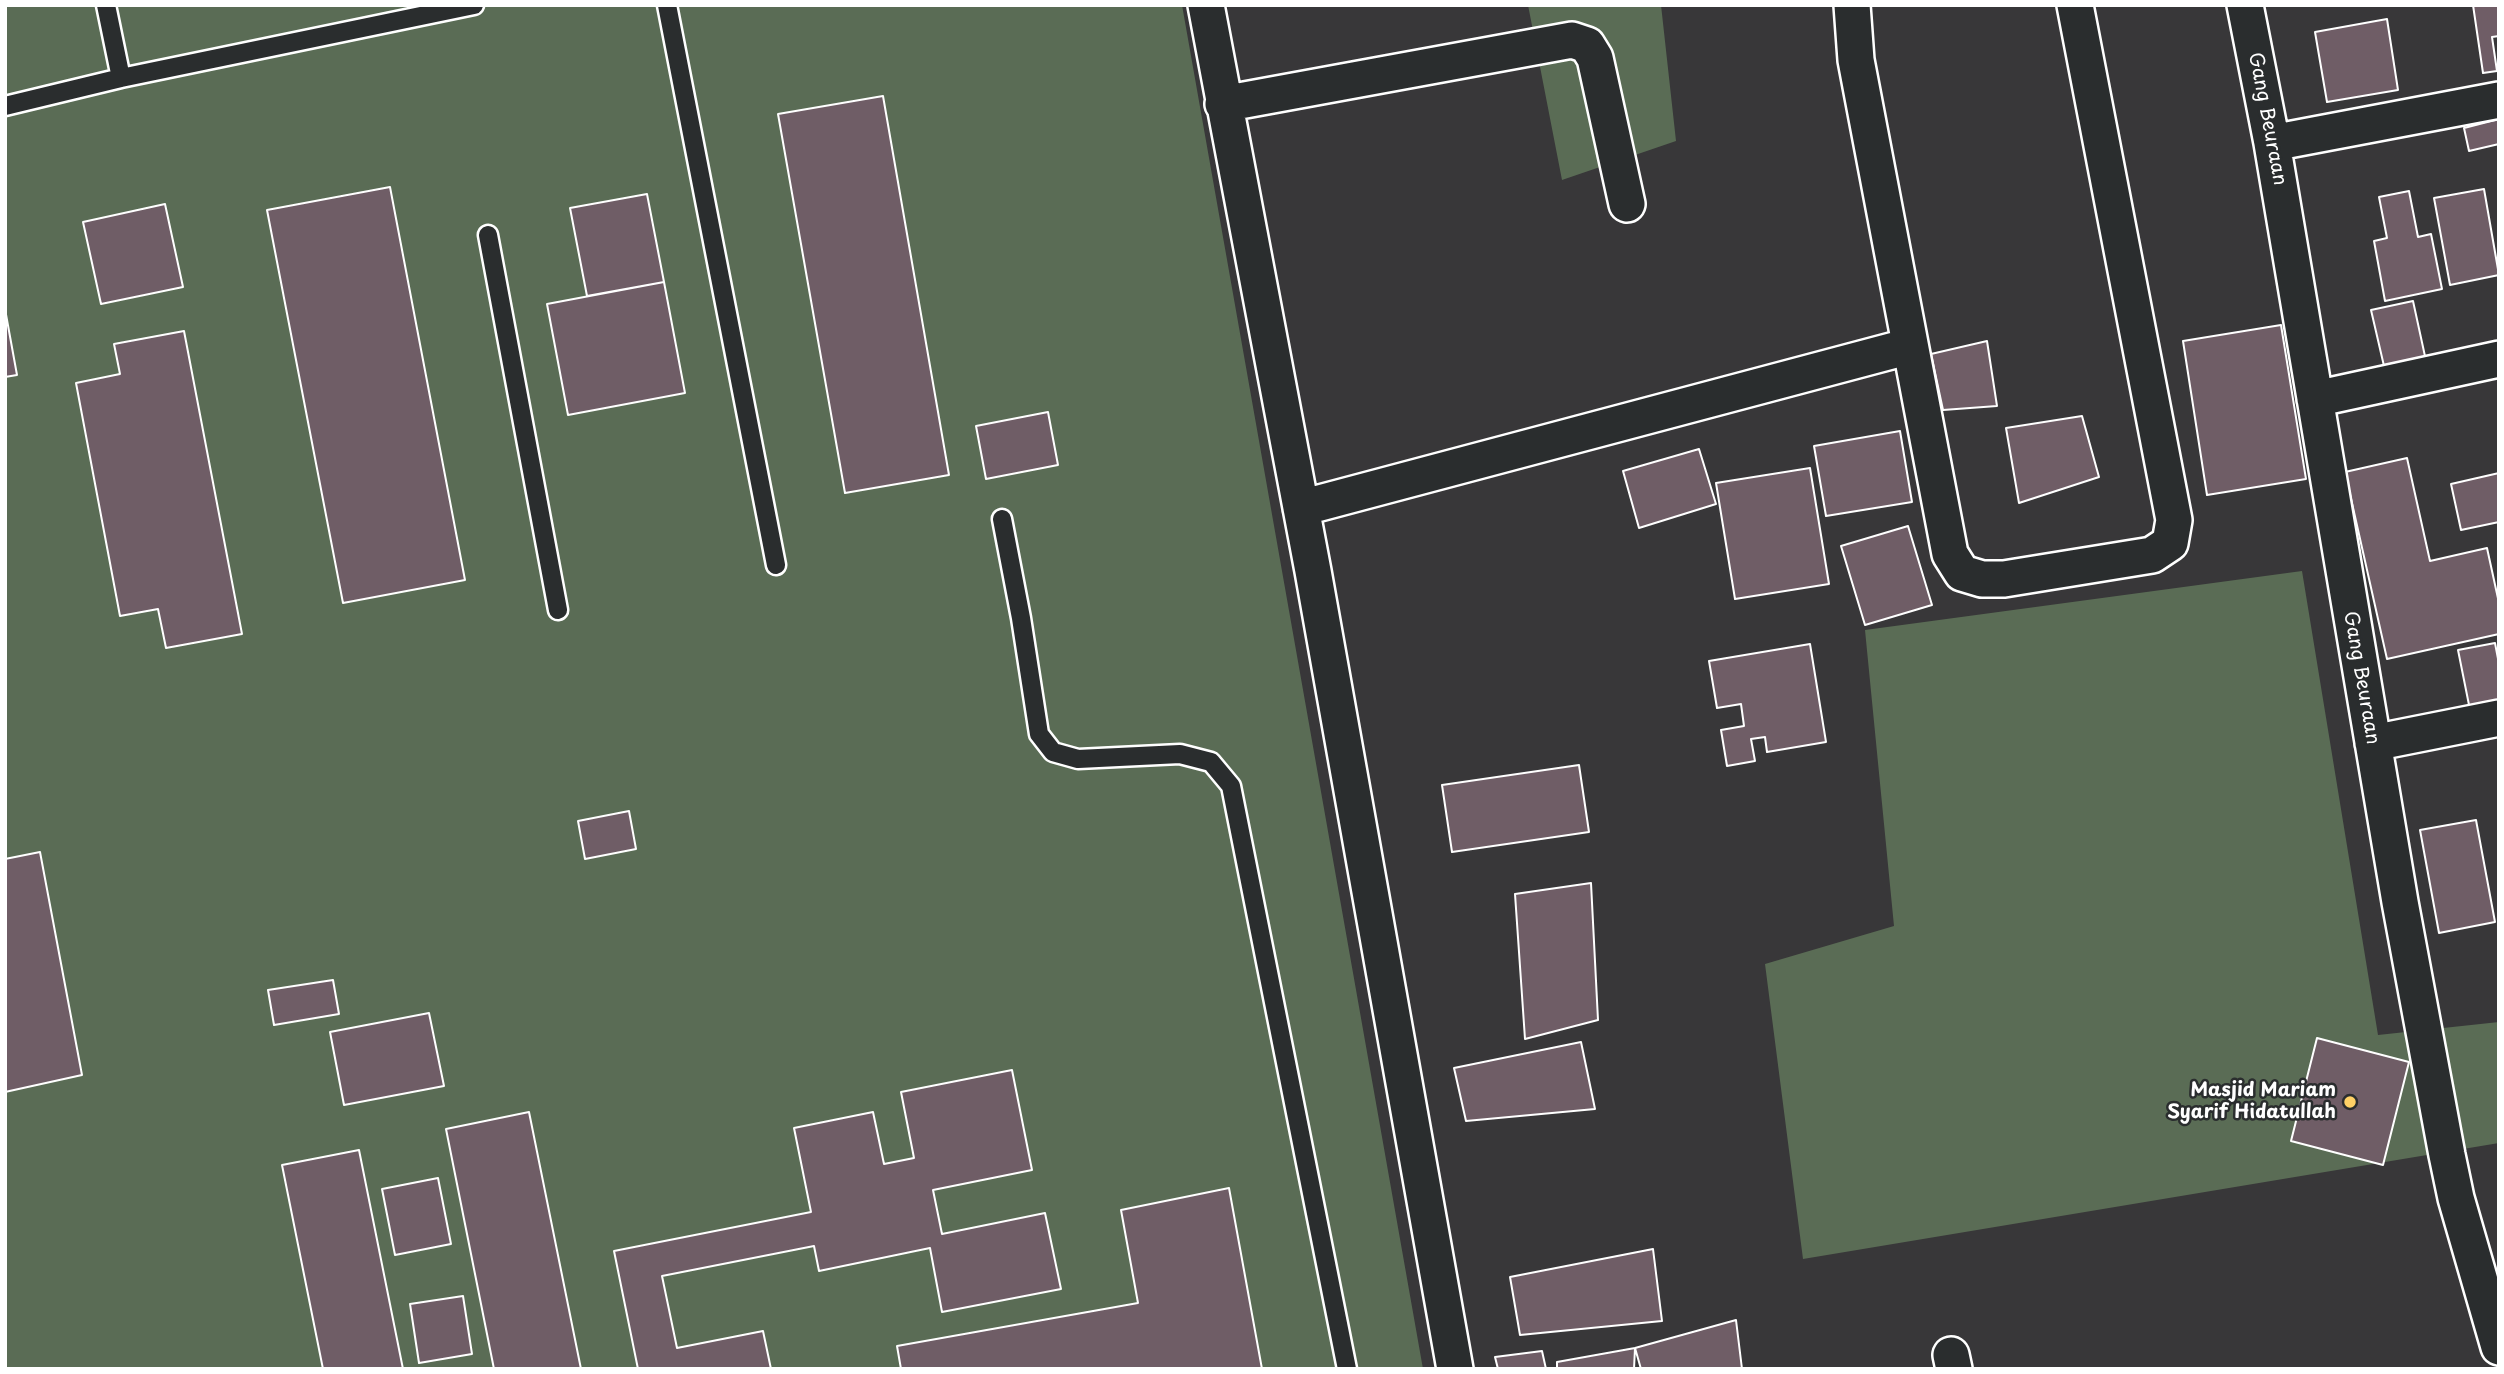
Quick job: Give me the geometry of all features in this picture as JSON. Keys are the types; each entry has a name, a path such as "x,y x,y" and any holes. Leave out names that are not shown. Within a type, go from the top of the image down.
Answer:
{"street":[{"path":"1206,5 1301,508 1455,1369"},
{"path":"1852,5 1856,60 1950,554 1962,573 1982,579 2004,579 2152,555 2170,544 2174,520 2075,5"},
{"name":"Gang Beuraan","path":"2245,5 2272,144 2372,744 2446,1155 2499,1347"},
{"path":"1223,104 1572,40 1587,45 1595,58 1627,204"},
{"path":"2272,144 2499,100"},
{"path":"1301,508 1910,346"},
{"path":"2315,399 2499,359"},
{"path":"2372,744 2499,718"}],"lane":[{"path":"106,5 121,78"},
{"path":"5,106 121,78 474,5"},
{"path":"667,5 776,565"},
{"path":"488,235 558,610"},
{"path":"1002,519 1039,734 1053,752 1078,759 1180,754 1211,762 1231,786 1346,1369"}],"green space":[{"path":"5,5 1182,5 1423,1369 5,1369"},
{"path":"1528,5 1661,5 1676,141 1562,180"},
{"path":"2302,571 2378,1035 2499,1022 2499,1143 1803,1259 1765,964 1894,926 1865,630"}],"building":[{"path":"2473,5 2499,5 2499,36 2492,37 2497,71 2483,73"},
{"path":"2387,19 2398,90 2327,102 2315,32"},
{"path":"883,96 949,475 845,493 778,114"},
{"path":"2499,119 2499,144 2469,151 2464,128"},
{"path":"390,187 465,580 343,603 267,210"},
{"path":"2484,189 2499,275 2450,285 2434,198"},
{"path":"2409,191 2418,237 2431,234 2442,289 2385,301 2374,241 2387,238 2379,197"},
{"path":"647,194 664,282 587,296 570,208"},
{"path":"165,204 183,287 101,304 83,222"},
{"path":"664,282 685,393 568,415 547,304"},
{"path":"2413,301 2428,370 2387,379 2371,310"},
{"path":"5,309 17,375 5,377"},
{"path":"2281,325 2306,479 2207,495 2183,341"},
{"path":"184,331 242,634 166,648 158,609 120,616 76,383 120,374 114,344"},
{"path":"1987,341 1997,406 1943,410 1931,354"},
{"path":"1048,412 1058,465 986,479 976,426"},
{"path":"2082,416 2099,477 2019,503 2006,428"},
{"path":"1900,431 1912,502 1826,516 1814,446"},
{"path":"1699,449 1716,504 1639,528 1623,471"},
{"path":"2407,458 2430,561 2487,548 2499,603 2499,634 2387,659 2345,472"},
{"path":"1810,468 1829,584 1735,599 1716,483"},
{"path":"2499,473 2499,522 2461,530 2451,484"},
{"path":"1908,526 1932,605 1865,625 1841,546"},
{"path":"2495,643 2499,664 2499,715 2472,720 2458,650"},
{"path":"1810,644 1826,742 1767,752 1765,737 1751,739 1755,761 1727,766 1721,730 1744,726 1741,704 1717,708 1709,661"},
{"path":"1579,765 1589,832 1452,852 1442,785"},
{"path":"629,811 636,849 585,859 578,821"},
{"path":"2476,820 2495,922 2439,933 2420,830"},
{"path":"40,852 82,1075 5,1092 5,859"},
{"path":"1591,883 1598,1020 1525,1039 1515,894"},
{"path":"333,980 339,1014 274,1025 268,990"},
{"path":"429,1013 444,1086 344,1105 330,1032"},
{"name":"Masjid Mariam Syarif Hidatullah","path":"2317,1038 2409,1062 2383,1165 2291,1141"},
{"path":"1581,1042 1595,1109 1466,1121 1454,1068"},
{"path":"1012,1070 1032,1170 933,1190 942,1234 1045,1213 1061,1289 942,1312 930,1248 819,1271 814,1246 662,1276 677,1348 763,1331 771,1369 638,1369 614,1251 811,1212 794,1128 873,1112 884,1164 914,1158 901,1092"},
{"path":"529,1112 581,1369 494,1369 446,1129"},
{"path":"359,1150 403,1369 323,1369 282,1165"},
{"path":"438,1178 451,1244 395,1255 382,1189"},
{"path":"1229,1188 1262,1369 901,1369 897,1346 1138,1303 1121,1210"},
{"path":"1653,1249 1662,1321 1520,1335 1510,1277"},
{"path":"463,1296 472,1354 419,1363 410,1304"},
{"path":"1736,1320 1742,1369 1641,1369 1635,1348"},
{"path":"1635,1348 1634,1369 1557,1369 1557,1362"},
{"path":"1542,1351 1546,1369 1498,1369 1495,1357"}],"place":[{"name":"Masjid Mariam Syarif Hidatullah","path":"2350,1102"}]}
